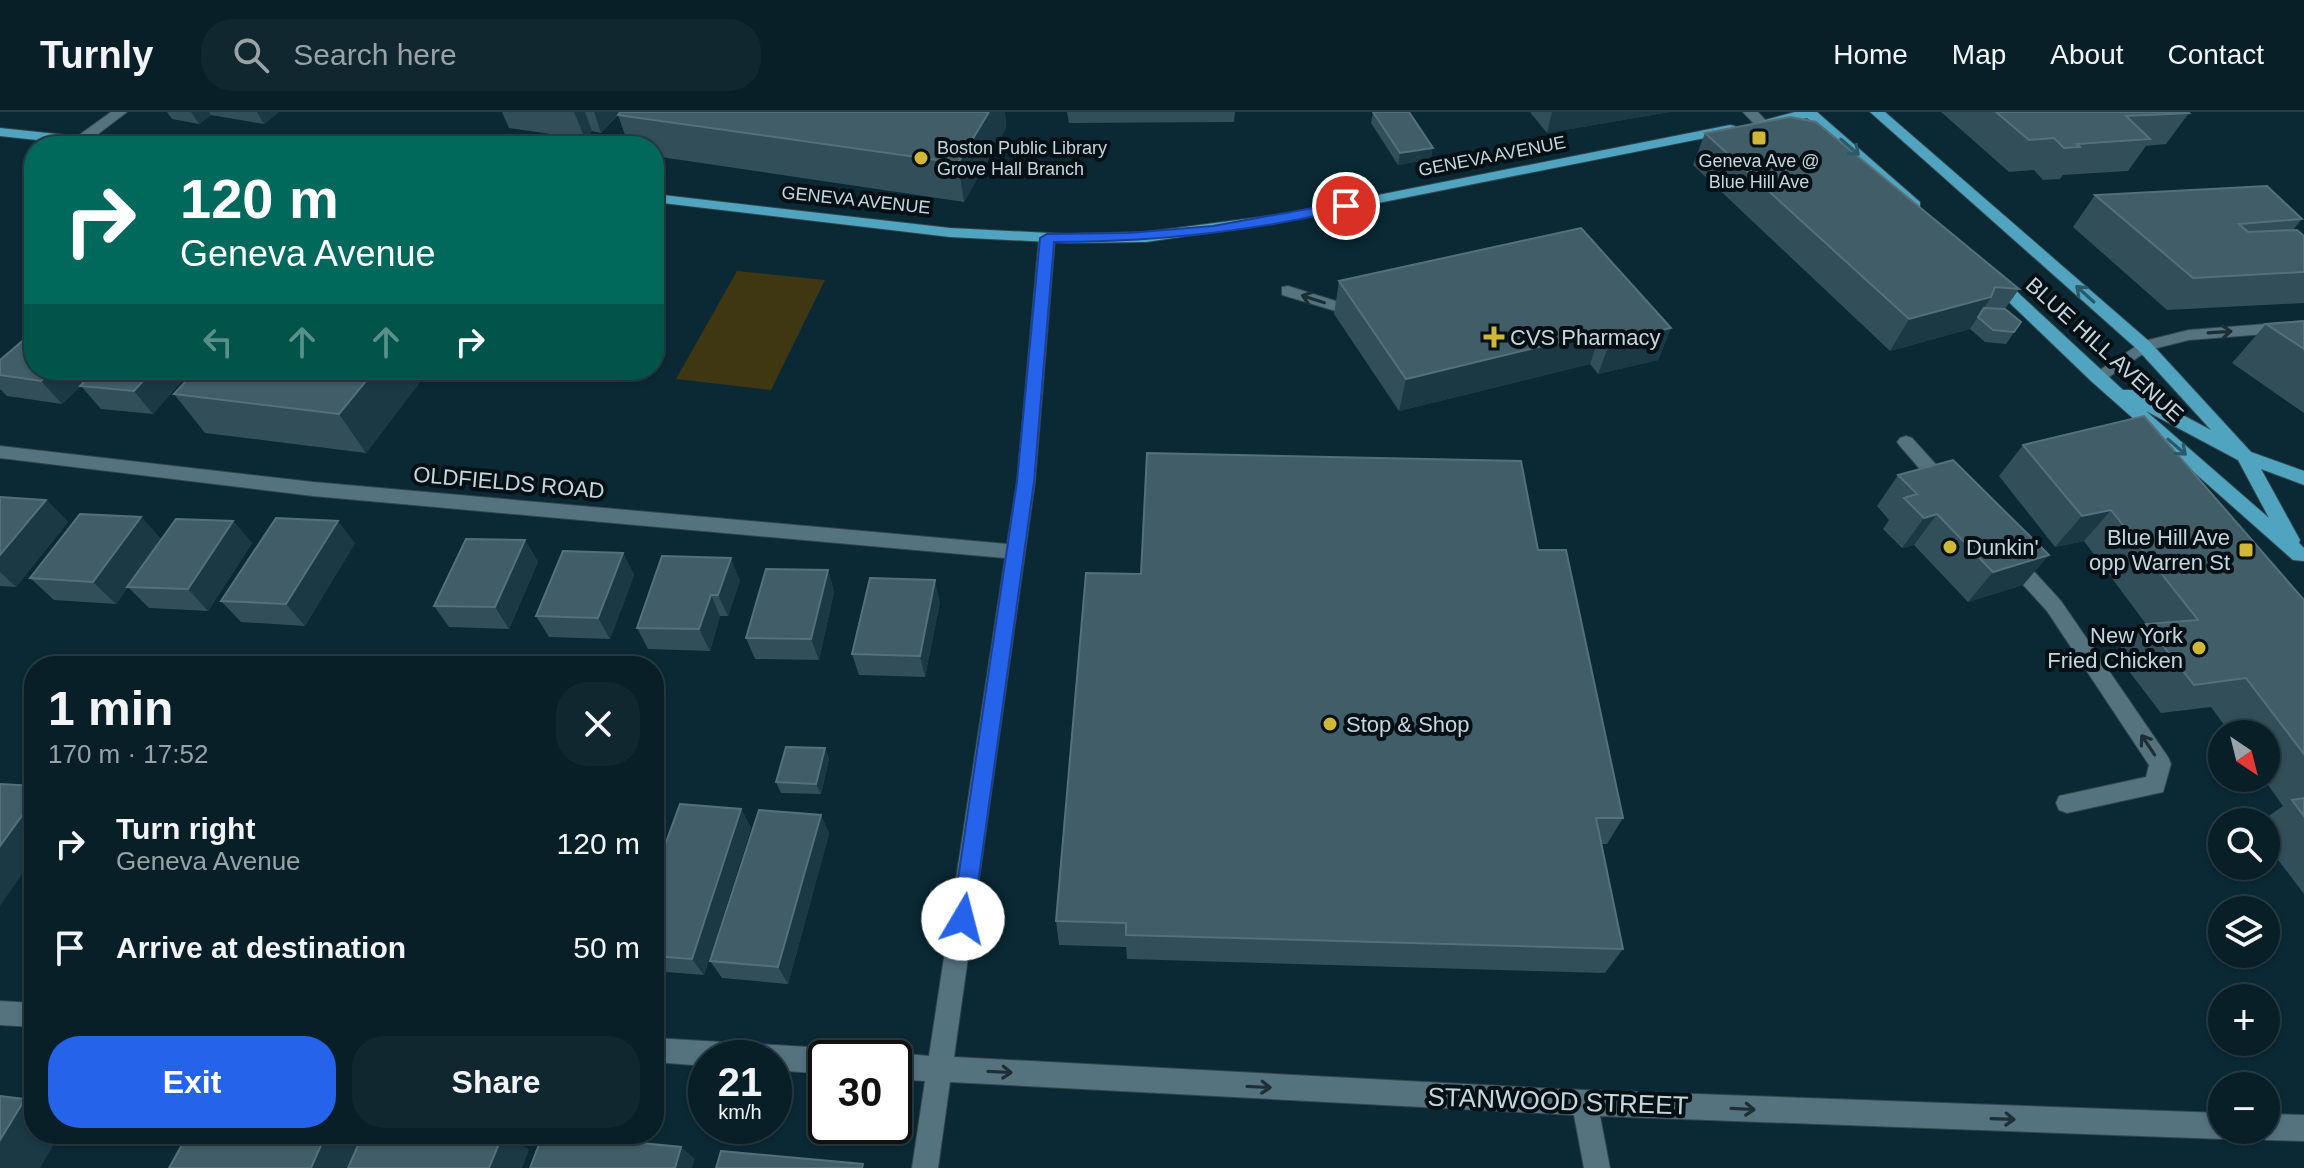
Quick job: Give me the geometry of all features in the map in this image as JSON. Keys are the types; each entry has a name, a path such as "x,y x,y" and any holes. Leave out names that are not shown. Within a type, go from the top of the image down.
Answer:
{"main road":[{"name":"BLUE HILL AVENUE","path":"1877,112 2144,346 2245,456 2302,558"},
{"path":"1810,113 1923,213"},
{"name":"GENEVA AVENUE","path":"664,199 897,226 1047,238 1128,238 1213,230 1756,118 1810,113"},
{"path":"0,132 36,136"},
{"name":"BLUE HILL AVENUE","path":"1977,264 2097,377 2302,558"},
{"path":"2097,377 2245,456 2304,478"}],"street":[{"path":"87,136 120,112"},
{"path":"925,1168 1026,482 1047,238"},
{"path":"1288,291 1339,307 1380,298"},
{"path":"2097,377 2144,346 2189,335 2304,326"},
{"path":"1906,442 1959,501"},
{"name":"OLDFIELDS ROAD","path":"0,452 328,490 1014,552"},
{"path":"2001,548 2054,606 2160,764 2155,785 2067,803"},
{"path":"0,1013 24,1014"},
{"path":"664,1051 808,1060"},
{"name":"STANWOOD STREET","path":"912,1067 1584,1102 2208,1126"},
{"path":"1584,1102 1597,1168"},
{"path":"2280,1127 2304,1128"}],"shaded area":[{"path":"737,271 825,280 771,390 676,379"}],"building":[{"path":"620,112 989,112 958,163 618,115"},
{"path":"1373,112 1409,112 1433,148 1400,153"},
{"path":"1996,112 2189,113 2126,116 2150,139 2077,144 2080,147 2064,148 2054,138 2029,140"},
{"path":"1790,117 1816,122 2019,289 1995,287 1991,297 1909,319 1705,133"},
{"path":"2267,186 2302,219 2239,224 2248,232 2297,230 2304,236 2304,272 2193,278 2095,195"},
{"name":"CVS Pharmacy","path":"1581,228 1671,328 1610,342 1601,332 1406,379 1339,281"},
{"path":"1984,308 2005,309 2021,322 2014,332 1993,330 1978,317"},
{"path":"2304,321 2304,349 2266,324"},
{"path":"24,340 24,379 0,375 0,360"},
{"path":"86,380 144,380 134,391 80,386"},
{"path":"187,380 367,380 339,414 174,394"},
{"path":"2144,416 2304,600 2304,754 2246,678 2194,685 2146,624 2198,620 2111,510 2082,516 2023,445"},
{"name":"Stop & Shop","path":"1147,453 1521,461 1538,550 1566,550 1623,818 1596,818 1623,949 1126,935 1126,923 1056,921 1086,573 1141,574"},
{"path":"1953,460 2049,555 1993,572 1937,514 1924,518 1904,498 1917,494 1898,475"},
{"path":"0,497 46,500 0,555"},
{"path":"80,514 141,517 93,582 30,578"},
{"path":"276,518 338,521 286,604 221,601"},
{"path":"176,519 233,521 188,589 127,587"},
{"path":"466,539 525,540 495,607 434,606"},
{"path":"563,551 623,553 598,618 536,616"},
{"path":"662,556 731,558 718,595 711,595 699,629 637,628"},
{"path":"766,569 828,570 811,639 746,638"},
{"path":"870,578 935,580 920,656 852,654"},
{"path":"786,747 825,748 816,784 776,782"},
{"path":"0,784 24,785 24,813 0,846"},
{"path":"2304,798 2304,816 2292,800"},
{"path":"680,804 741,809 692,959 664,957 664,848"},
{"path":"759,810 821,815 778,967 710,961"},
{"path":"0,1096 24,1099 24,1101 0,1140"},
{"path":"182,1144 322,1144 311,1168 169,1168"},
{"path":"359,1144 499,1144 489,1168 348,1168"},
{"path":"539,1144 681,1147 675,1168 530,1168"},
{"path":"721,1151 863,1164 862,1168 716,1168"}],"place":[{"name":"Geneva Ave @ Blue Hill Ave","path":"1759,138"},
{"name":"Boston Public Library Grove Hall Branch","path":"921,158"},
{"name":"CVS Pharmacy","path":"1494,337"},
{"name":"Dunkin'","path":"1950,547"},
{"name":"Blue Hill Ave opp Warren St","path":"2246,550"},
{"name":"New York Fried Chicken","path":"2199,648"},
{"name":"Stop & Shop","path":"1330,724"}],"route":[{"path":"963,919 1026,482 1047,238 1128,238 1213,230 1346,206"}]}
